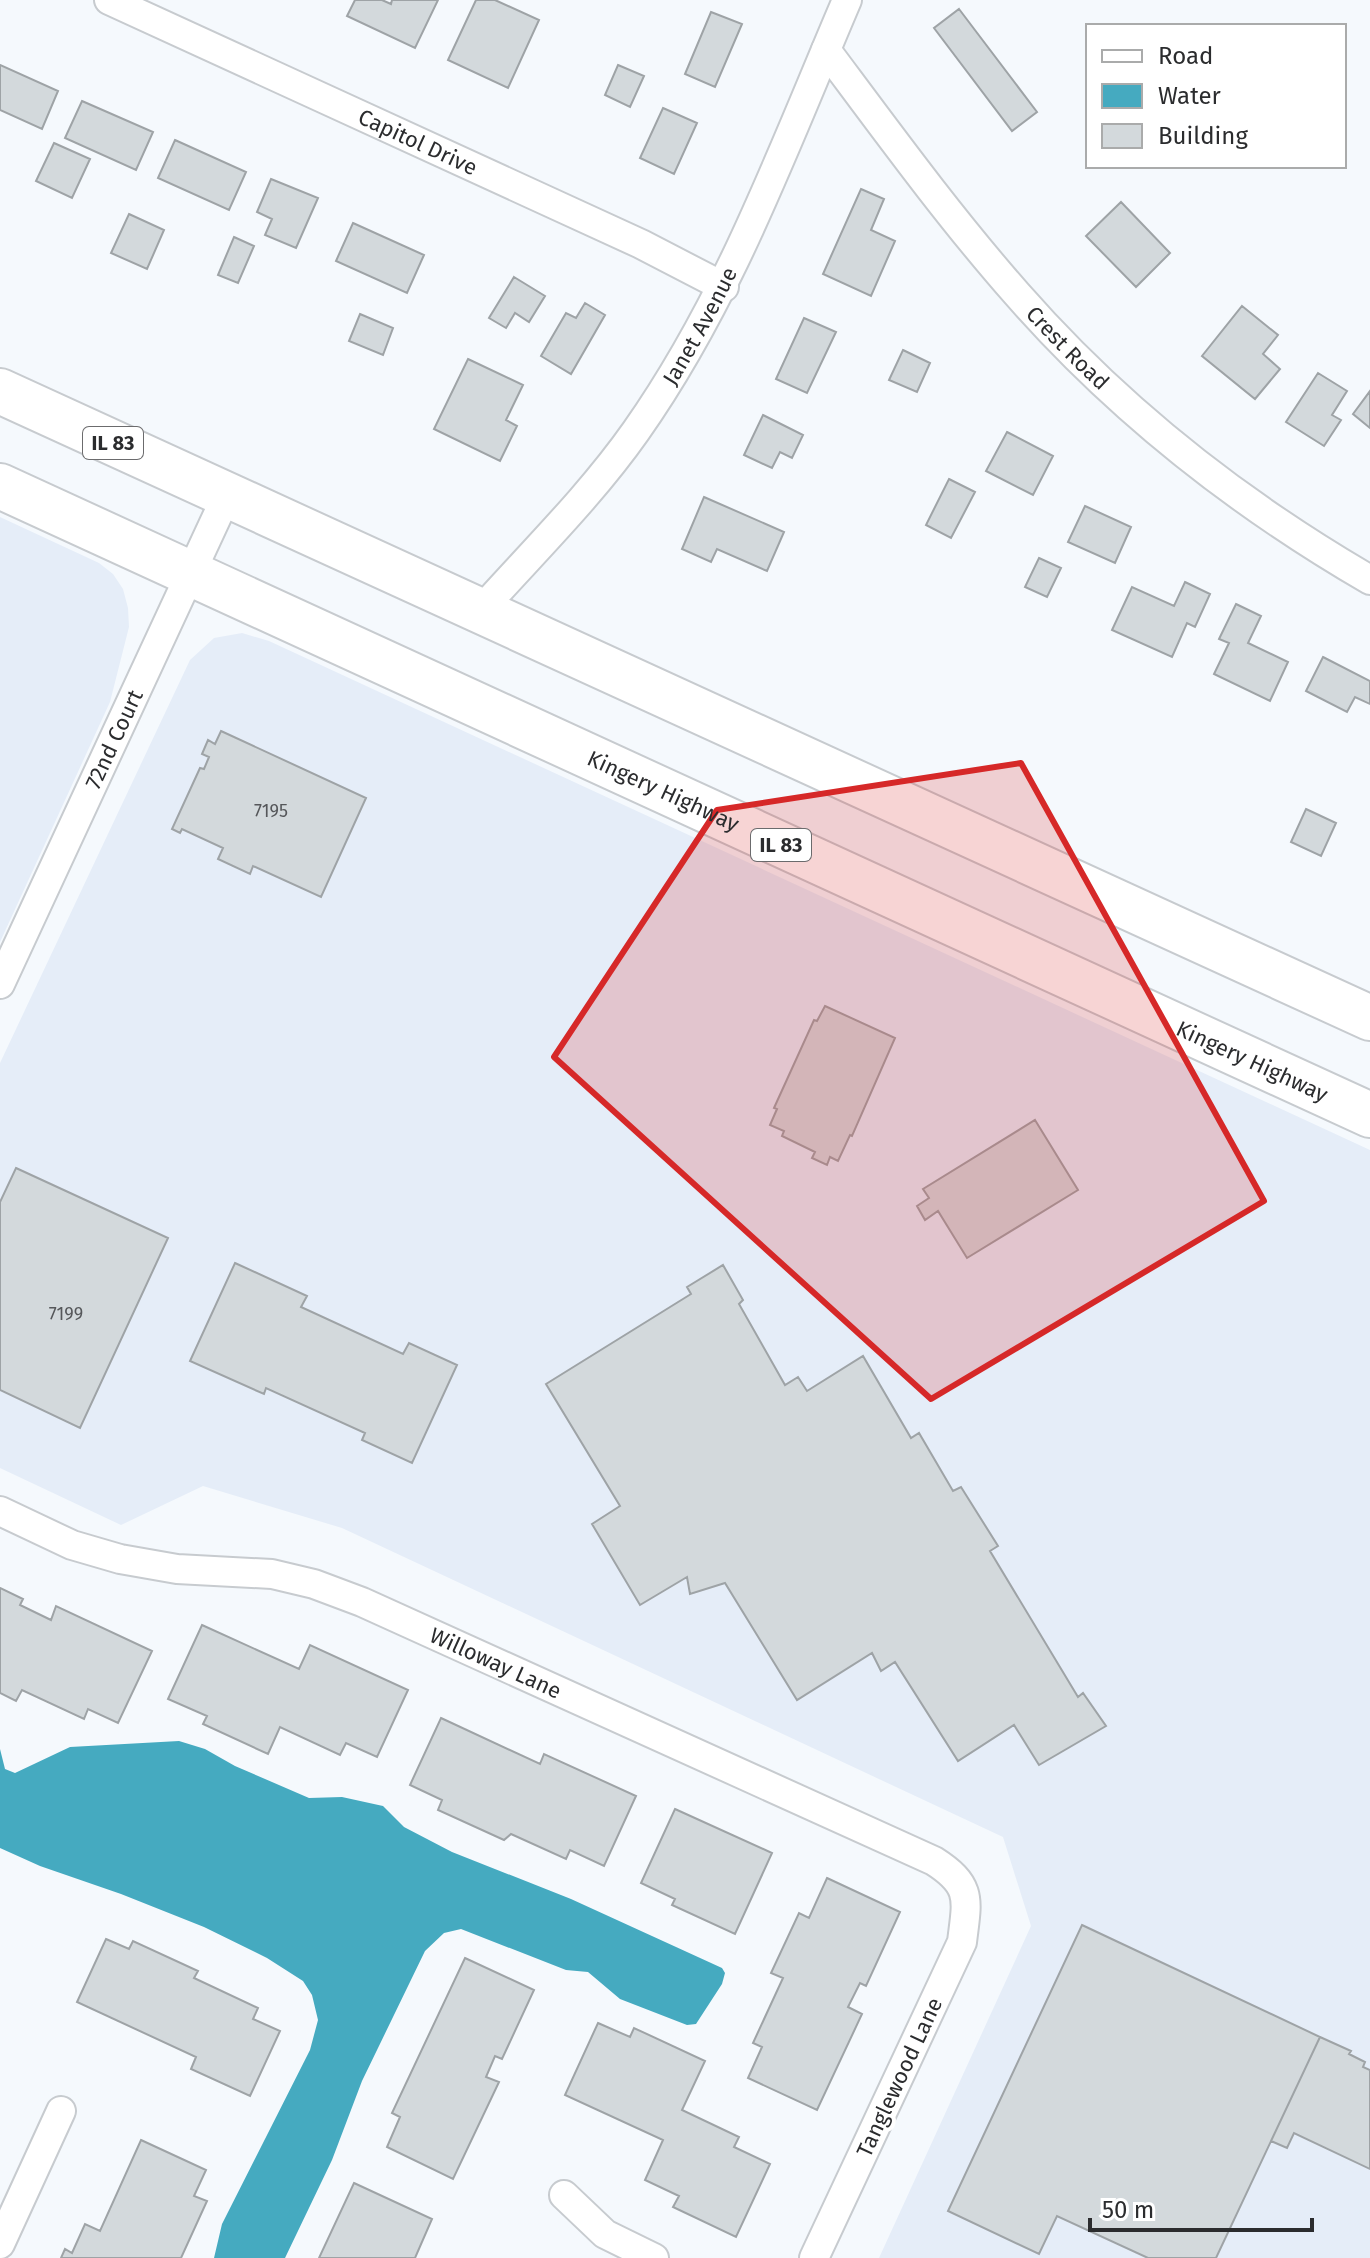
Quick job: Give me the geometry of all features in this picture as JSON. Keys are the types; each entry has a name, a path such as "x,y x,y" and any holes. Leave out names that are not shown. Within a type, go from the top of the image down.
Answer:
{"highway":[{"name":"IL 83","path":"0,391 1370,1018"},
{"name":"Kingery Highway","path":"0,486 1370,1115"}],"street":[{"name":"Capitol Drive","path":"109,0 641,244 724,287"},
{"name":"Janet Avenue","path":"481,610 587,492 636,431 724,287 847,0"},
{"name":"Crest Road","path":"826,50 970,239 1037,316 1103,382 1221,482 1272,519 1370,580"},
{"name":"72nd Court","path":"0,984 227,495"},
{"name":"Willoway Lane","path":"0,1511 72,1545 120,1559 177,1569 272,1574 314,1584 362,1602 934,1861 955,1875 964,1891"},
{"name":"Tanglewood Lane","path":"814,2258 962,1942 964,1891"},
{"path":"0,2244 61,2111"},
{"path":"564,2195 605,2234 654,2258"}],"highlighted area":[{"path":"1021,763 1264,1201 931,1399 554,1057 717,810"}],"shaded area":[{"path":"0,517 99,563 113,574 123,589 129,627 110,702 0,942"},
{"path":"242,633 269,641 1370,1150 1370,2258 879,2258 1031,1926 1003,1837 342,1528 203,1486 121,1525 0,1468 0,1063 190,660 214,638"}],"water":[{"path":"179,1741 205,1749 235,1766 309,1798 342,1797 383,1806 404,1827 452,1852 571,1899 722,1968 725,1973 722,1984 696,2024 687,2025 620,1999 588,1972 566,1970 461,1929 444,1933 425,1951 362,2081 332,2160 285,2258 214,2258 222,2224 310,2050 318,2020 312,1995 303,1981 267,1958 204,1927 0,1848 0,1749 5,1769 15,1773 70,1747"}],"building":[{"path":"355,0 382,0 391,4 392,0 438,0 415,48 347,16"},
{"path":"476,0 495,0 539,20 508,88 448,60"},
{"path":"959,9 1037,112 1012,131 934,28"},
{"path":"711,12 742,24 715,87 685,74"},
{"path":"0,65 58,91 42,129 0,110"},
{"path":"618,65 644,76 630,107 605,95"},
{"path":"82,101 153,132 136,170 65,138"},
{"path":"663,108 697,123 674,174 640,158"},
{"path":"175,140 246,172 229,210 158,178"},
{"path":"54,143 90,159 72,198 36,181"},
{"path":"271,179 318,198 296,248 265,235 272,219 257,212"},
{"path":"861,189 884,199 871,230 895,241 871,296 823,274"},
{"path":"1121,202 1170,253 1136,287 1086,236"},
{"path":"129,214 164,230 147,269 111,253"},
{"path":"353,223 424,255 407,293 336,261"},
{"path":"234,237 254,246 238,283 218,275"},
{"path":"514,277 545,296 529,322 515,313 506,328 489,318"},
{"path":"585,303 605,315 571,374 541,356 566,313 576,318"},
{"path":"1242,306 1278,335 1263,354 1280,369 1255,399 1202,356"},
{"path":"360,314 393,328 383,355 349,341"},
{"path":"804,318 836,332 807,393 776,379"},
{"path":"903,350 930,363 917,392 889,380"},
{"path":"468,359 523,385 506,420 517,426 500,461 434,429"},
{"path":"1318,373 1347,391 1332,415 1341,420 1324,446 1286,422"},
{"path":"1370,391 1370,428 1353,414"},
{"path":"763,415 803,435 792,458 780,452 772,468 744,455"},
{"path":"1007,432 1053,456 1033,495 986,471"},
{"path":"949,479 975,492 951,538 926,525"},
{"path":"704,497 784,532 767,571 717,549 711,562 682,549"},
{"path":"1085,506 1131,527 1115,563 1068,542"},
{"path":"1039,558 1061,568 1047,597 1025,587"},
{"path":"1185,582 1210,594 1195,627 1187,623 1172,657 1112,630 1132,587 1174,606"},
{"path":"1236,604 1261,616 1248,643 1288,662 1270,701 1214,674 1229,643 1219,639"},
{"path":"1323,657 1370,681 1370,704 1355,697 1347,712 1306,691"},
{"path":"221,731 366,798 321,897 253,866 250,874 218,859 223,848 182,829 180,833 172,829 200,768 204,769 209,757 202,754 208,740 215,744"},
{"path":"1306,809 1336,823 1321,856 1291,842"},
{"path":"825,1006 895,1038 852,1136 838,1161 830,1157 827,1165 812,1158 815,1152 782,1136 784,1131 770,1125 777,1109 774,1108 814,1020 817,1021"},
{"path":"1035,1120 1078,1190 967,1258 938,1211 925,1220 917,1206 929,1198 923,1189"},
{"path":"16,1168 168,1238 80,1428 0,1390 0,1202"},
{"path":"235,1263 307,1296 301,1307 403,1354 409,1343 457,1365 412,1463 362,1440 365,1433 266,1388 264,1394 190,1361"},
{"path":"723,1265 743,1300 739,1304 785,1385 798,1377 807,1391 863,1356 911,1438 919,1433 953,1491 961,1487 998,1546 990,1551 1078,1697 1083,1693 1106,1726 1039,1765 1014,1725 958,1761 895,1662 881,1671 872,1653 797,1700 725,1583 690,1594 687,1577 640,1605 592,1524 620,1506 546,1384 691,1294 687,1287"},
{"path":"0,1588 23,1599 20,1605 51,1620 56,1606 152,1651 118,1723 88,1709 84,1719 22,1690 16,1701 0,1693"},
{"path":"202,1625 299,1669 310,1645 408,1690 377,1757 346,1743 340,1755 280,1727 268,1754 203,1724 207,1716 168,1699"},
{"path":"441,1718 540,1764 544,1754 636,1796 604,1866 570,1850 566,1859 511,1834 504,1840 438,1810 442,1800 410,1785"},
{"path":"675,1809 772,1853 735,1934 672,1905 675,1899 641,1883"},
{"path":"827,1878 900,1912 866,1986 860,1983 848,2007 862,2014 817,2110 748,2078 762,2047 753,2043 783,1978 771,1973 799,1913 809,1918"},
{"path":"1082,1925 1320,2037 1216,2258 1148,2258 1057,2216 1039,2254 948,2211"},
{"path":"106,1939 129,1949 133,1941 198,1971 194,1978 258,2008 253,2019 280,2031 250,2096 191,2069 196,2057 77,2002"},
{"path":"465,1958 534,1990 502,2059 495,2056 486,2077 499,2082 453,2179 387,2147 400,2117 392,2113"},
{"path":"598,2023 630,2037 634,2028 705,2061 682,2110 739,2137 734,2147 770,2164 736,2237 673,2207 679,2196 645,2180 663,2140 565,2095"},
{"path":"1320,2037 1351,2051 1349,2054 1365,2062 1363,2067 1370,2070 1370,2169 1294,2133 1287,2148 1271,2141"},
{"path":"141,2140 206,2170 194,2196 207,2201 181,2258 61,2258 65,2249 72,2253 85,2224 100,2231"},
{"path":"354,2183 432,2219 415,2258 319,2258"}]}
